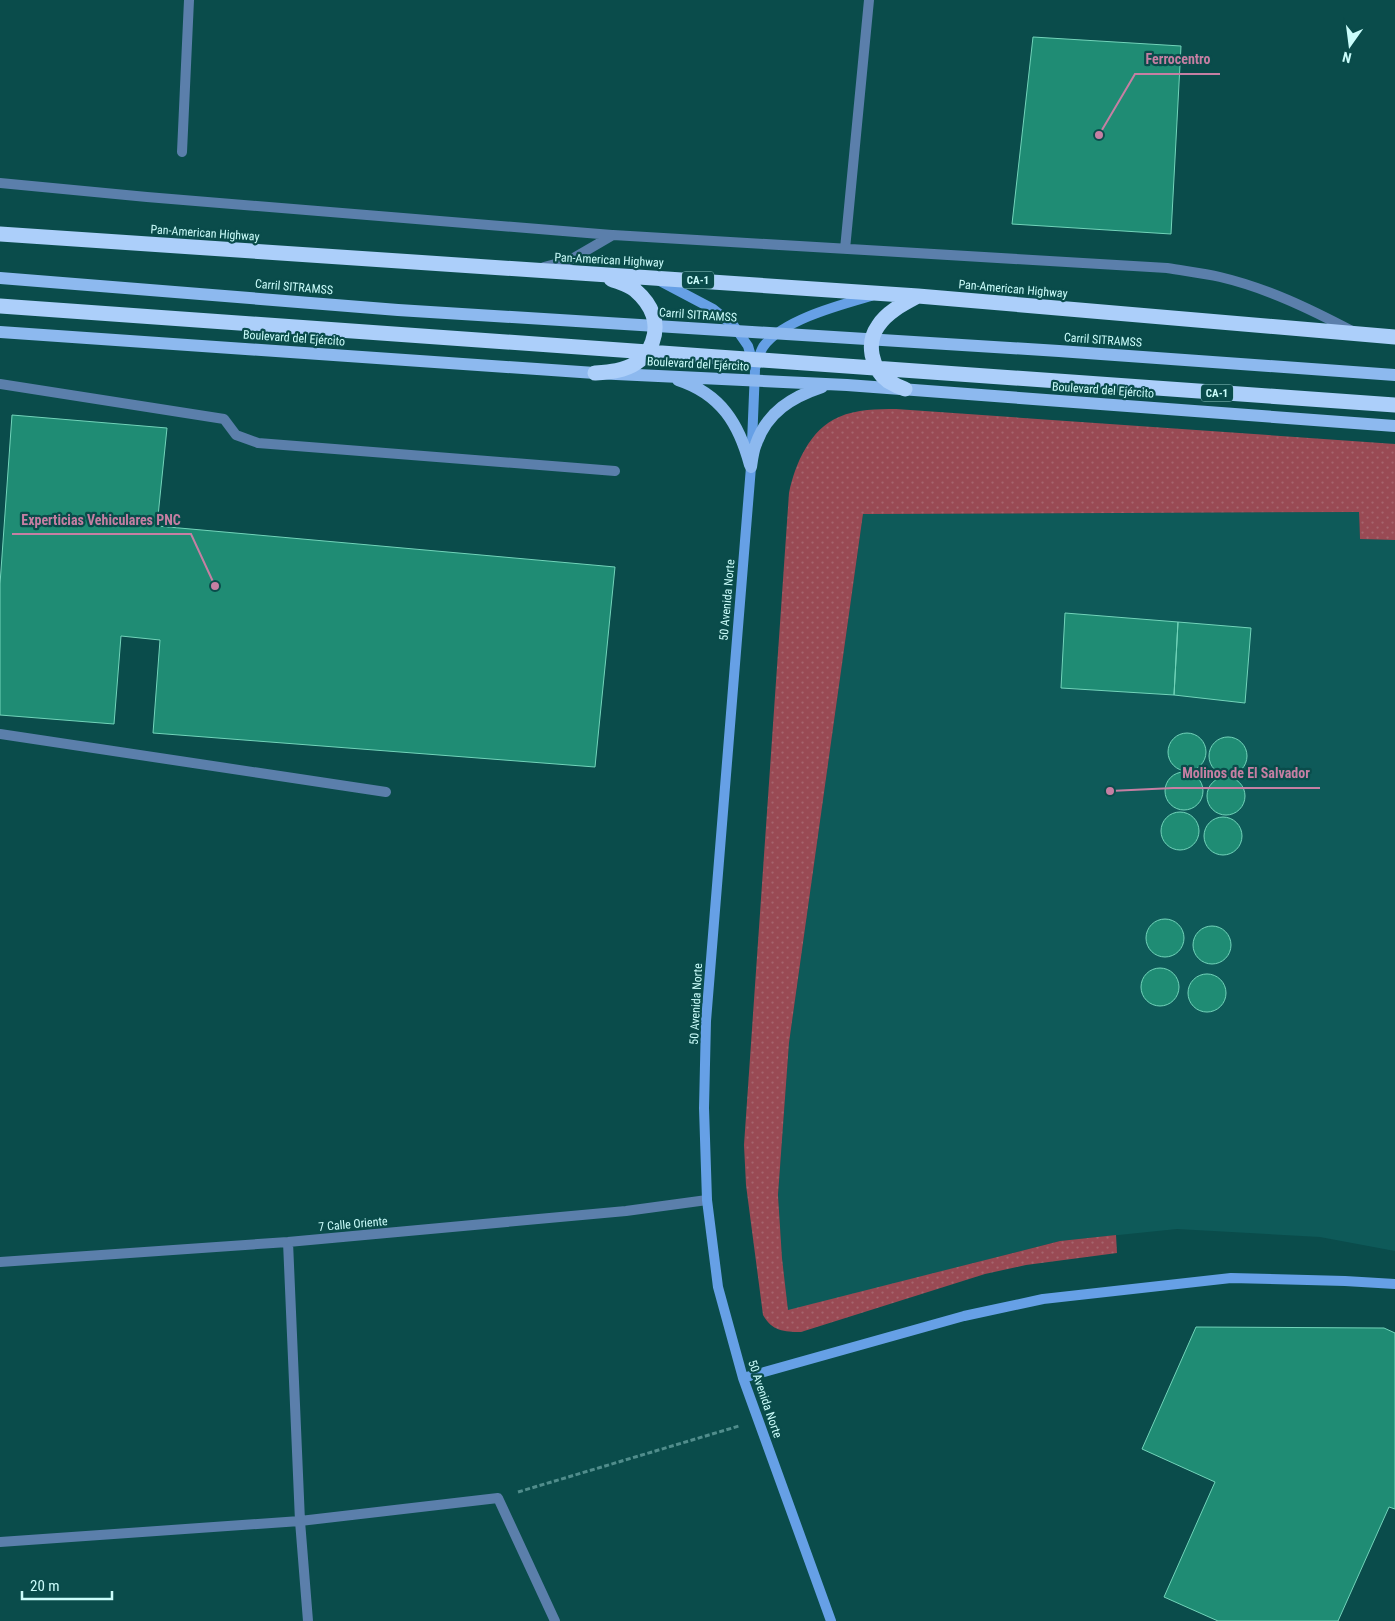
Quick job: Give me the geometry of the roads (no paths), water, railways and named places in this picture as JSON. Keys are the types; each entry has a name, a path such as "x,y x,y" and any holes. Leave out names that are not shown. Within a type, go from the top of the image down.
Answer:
{"highway":[{"name":"Pan-American Highway","path":"0,234 528,271 652,277 879,293 1395,336"},
{"path":"595,373 611,372 637,363 648,351 655,336 654,316 646,302 634,288 597,274"},
{"path":"905,389 887,380 877,368 874,364 870,345 877,326 898,306 918,296"},
{"name":"CA-1","path":"0,306 648,351 755,367 877,368 1395,405"}],"main road":[{"name":"Carril SITRAMSS","path":"0,278 398,310 1060,351 1395,375"},
{"name":"Boulevard del Ejército","path":"0,332 595,373 666,376 755,367 847,385 1395,426"},
{"path":"666,376 691,385 714,399 731,418 744,441 751,467"},
{"path":"751,467 756,444 766,423 782,406 801,394 824,386 847,385"}],"street":[{"path":"182,152 190,0"},
{"path":"845,249 869,0"},
{"path":"0,183 147,197 613,235 1167,268 1220,277 1268,292 1311,309 1355,333"},
{"path":"528,271 570,260 613,235"},
{"name":"50 Avenida Norte","path":"652,277 713,309 734,326 748,346 755,367"},
{"name":"50 Avenida Norte","path":"831,1621 743,1378 718,1287 707,1200 704,1108 706,1021 751,467 755,367 762,348 771,339 799,321 818,312 879,293"},
{"path":"0,384 224,419 236,434 258,443 614,472"},
{"path":"0,734 386,792"},
{"name":"7 Calle Oriente","path":"0,1262 288,1242 626,1211 707,1200"},
{"path":"288,1242 300,1521 308,1621"},
{"path":"743,1378 964,1316 1043,1299 1231,1278 1395,1284"},
{"path":"0,1542 300,1521 498,1498 556,1621"}],"place":[{"name":"Ferrocentro","path":"1099,135"},
{"name":"Experticias Vehiculares PNC","path":"215,586"},
{"name":"Molinos de El Salvador","path":"1110,791"}]}
